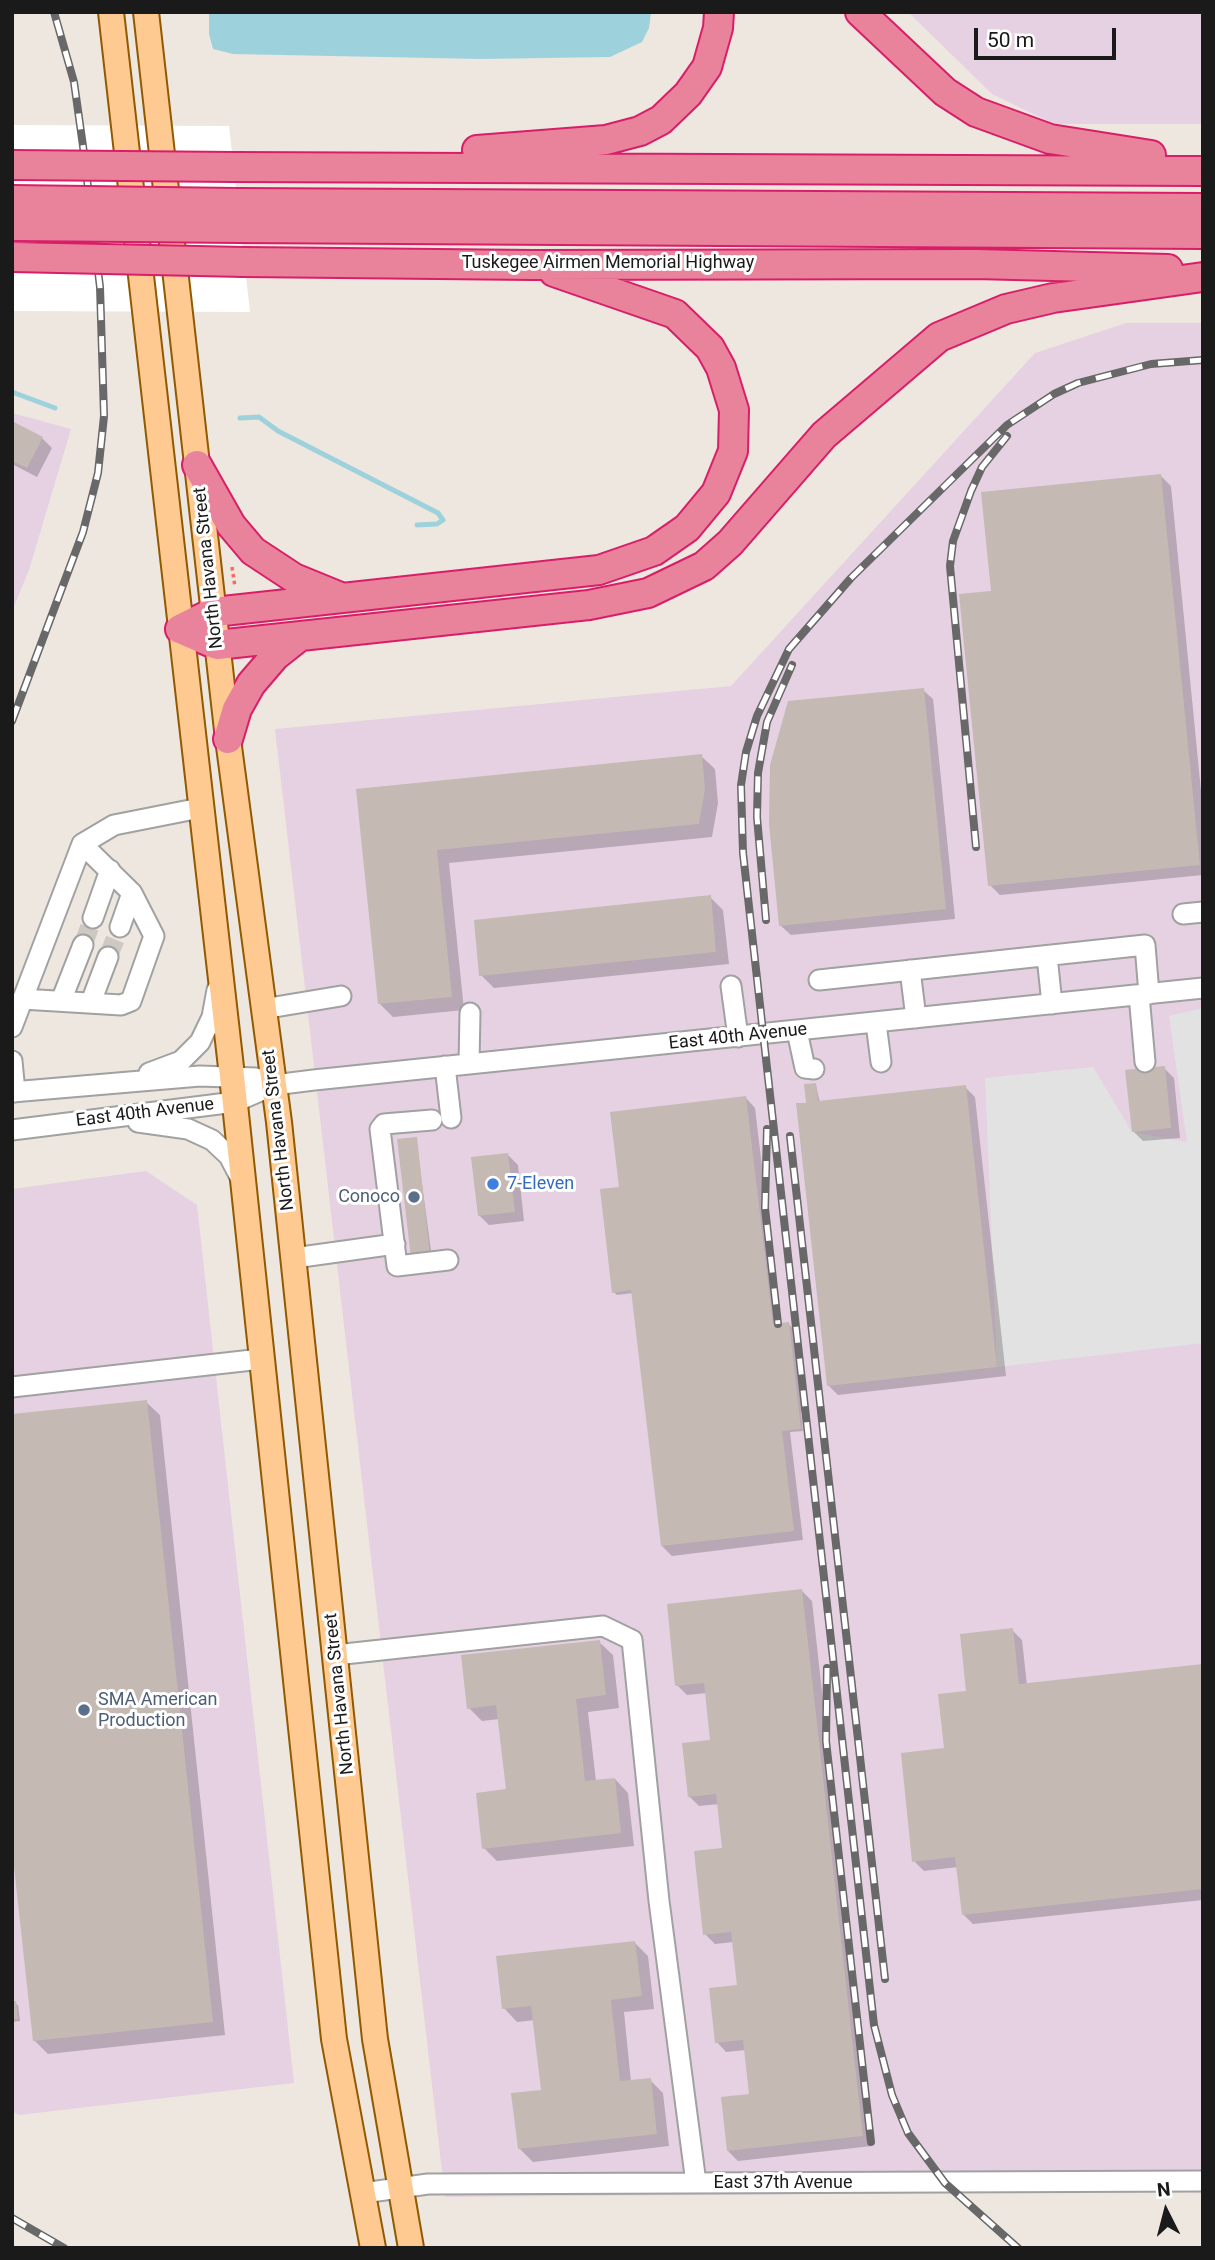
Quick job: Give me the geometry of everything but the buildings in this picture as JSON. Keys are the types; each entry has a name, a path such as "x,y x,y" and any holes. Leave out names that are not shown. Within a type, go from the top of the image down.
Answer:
{"highway":[{"path":"234,167 587,143 622,137 661,120 688,94 707,67 718,28 719,12"},
{"path":"860,12 945,92 976,112 1050,139 1101,149 1203,160"},
{"path":"12,165 1203,171"},
{"path":"12,200 239,215 944,234 1203,234"},
{"path":"12,226 239,215 1203,208"},
{"name":"Tuskegee Airmen Memorial Highway","path":"12,257 533,265 962,263 1203,270"},
{"path":"180,629 214,612 547,578 619,566 671,541 695,520 716,493 729,463 735,431 729,388 710,348 681,319 661,306 533,265"},
{"path":"180,629 217,645 625,600 672,583 704,566 730,543 824,435 939,337 971,321 1053,298 1203,277"},
{"path":"197,465 230,525 253,551 287,574 344,598"},
{"path":"228,739 237,709 251,684 275,656 299,637"}],"main road":[{"name":"North Havana Street","path":"111,12 200,808 220,964 334,2039 373,2248"},
{"name":"North Havana Street","path":"146,12 228,739 294,1258 375,2039 411,2248"}],"street":[{"path":"12,1027 82,844 114,825 200,808"},
{"path":"22,999 121,1005 131,1000 153,943 153,932 132,893 82,844"},
{"path":"93,918 110,870"},
{"path":"120,928 132,893"},
{"path":"61,1001 83,945"},
{"path":"819,980 1145,945 1145,1062"},
{"path":"1047,956 1052,1004"},
{"path":"91,1002 108,957"},
{"path":"118,1081 169,1067 192,1052 207,1031 212,1017 220,964"},
{"path":"910,970 916,1018"},
{"path":"731,986 738,1037"},
{"name":"East 40th Avenue","path":"12,1130 235,1102 274,1085 1203,988"},
{"path":"263,1009 341,996"},
{"path":"469,1063 470,1013"},
{"path":"876,1023 881,1062"},
{"path":"797,1031 805,1068 814,1069"},
{"path":"12,1061 14,1092"},
{"path":"445,1066 442,1119 384,1124 380,1129 399,1267 448,1260"},
{"name":"East 40th Avenue","path":"14,1092 118,1081 232,1076 256,1078 274,1085"},
{"path":"106,1118 170,1125 204,1135 229,1156 244,1186"},
{"path":"294,1258 395,1244"},
{"path":"12,1387 261,1359"},
{"path":"335,1655 603,1626 632,1640 661,1914 696,2183"},
{"name":"East 37th Avenue","path":"363,2193 400,2186 1203,2181"}],"path":[{"path":"231,561 237,596"}],"shaded area":[{"path":"908,12 1203,12 1203,124 1054,124 992,94"},
{"path":"1126,323 1203,323 1203,2191 445,2197 275,729 731,686 1035,353"},
{"path":"12,413 71,429 29,570 12,611"},
{"path":"1203,1008 1203,1343 997,1367 985,1078 1093,1067 1132,1132 1187,1142 1169,1016"},
{"path":"146,1171 197,1205 294,2083 19,2115 12,2111 12,1189"}],"water":[{"path":"209,12 651,13 649,28 642,42 610,57 480,59 233,54 213,49 209,34"}],"pier":[{"path":"12,125 229,126 250,312 12,311"}],"waterway":[{"path":"12,392 55,408"},
{"path":"240,418 259,417 278,431 438,513 443,520 437,524 417,525"}],"tunnel":[{"path":"83,945 93,918"},
{"path":"108,957 120,927"}],"railway":[{"path":"12,721 83,532 98,473 104,416 100,287 83,146 74,82 54,12"},
{"path":"1018,2248 945,2183 908,2133 892,2095 874,2025 743,853 741,785 746,752 757,716 789,649 851,578 1007,425 1054,394 1078,383 1151,364 1203,360"},
{"path":"976,847 950,566 953,541 971,491 982,467 1007,436"},
{"path":"766,920 757,817 758,773 767,722 792,665"},
{"path":"767,1129 765,1208 778,1324"},
{"path":"790,1136 885,1979"},
{"path":"827,1668 826,1741 871,2142"},
{"path":"12,2218 64,2248"}],"place":[{"name":"7-Eleven","path":"493,1184"},
{"name":"Conoco","path":"414,1197"},
{"name":"SMA American Production","path":"84,1710"}]}
